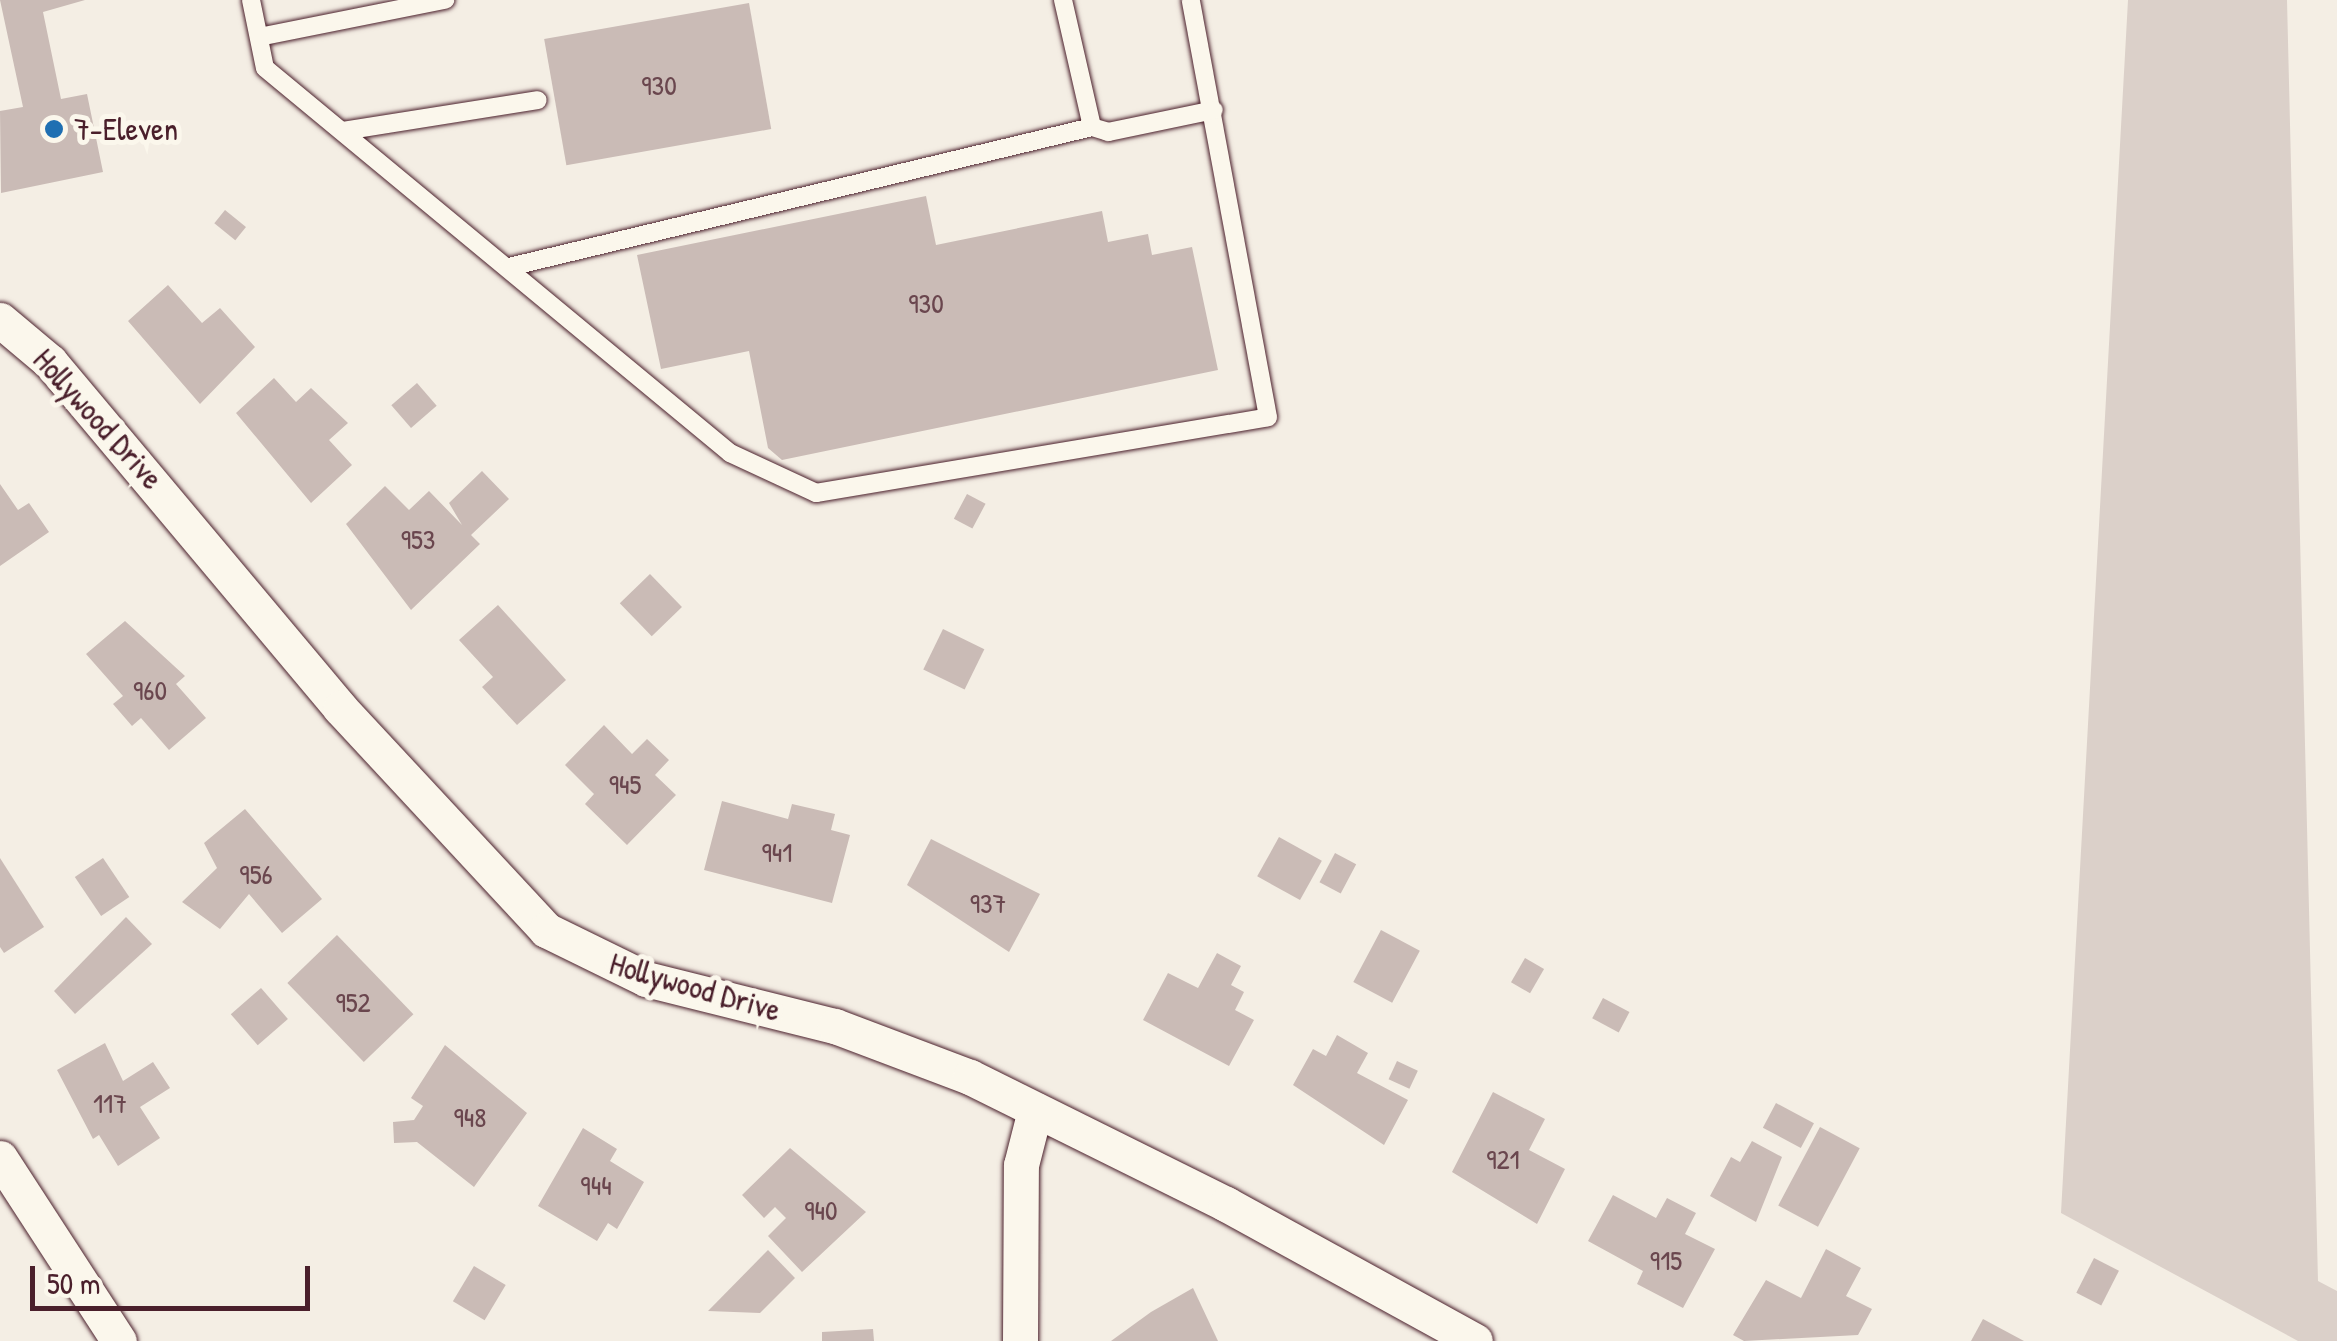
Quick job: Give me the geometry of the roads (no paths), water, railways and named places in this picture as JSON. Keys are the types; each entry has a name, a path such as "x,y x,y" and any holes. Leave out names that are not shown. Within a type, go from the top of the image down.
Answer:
{"street":[{"name":"Hollywood Drive","path":"0,320 50,362 340,708 546,930 646,979 836,1026 1035,1110 1475,1341"},
{"path":"1020,1341 1021,1165 1035,1110"},
{"path":"0,1158 119,1341"}],"lane":[{"path":"251,0 265,68 509,266 730,453 816,494 1268,417 1191,0"},
{"path":"259,38 445,0"},
{"path":"1063,0 1092,127"},
{"path":"343,131 538,100"},
{"path":"509,266 1092,127 1108,132 1214,110"}],"place":[{"name":"7-Eleven","path":"54,129"}]}
